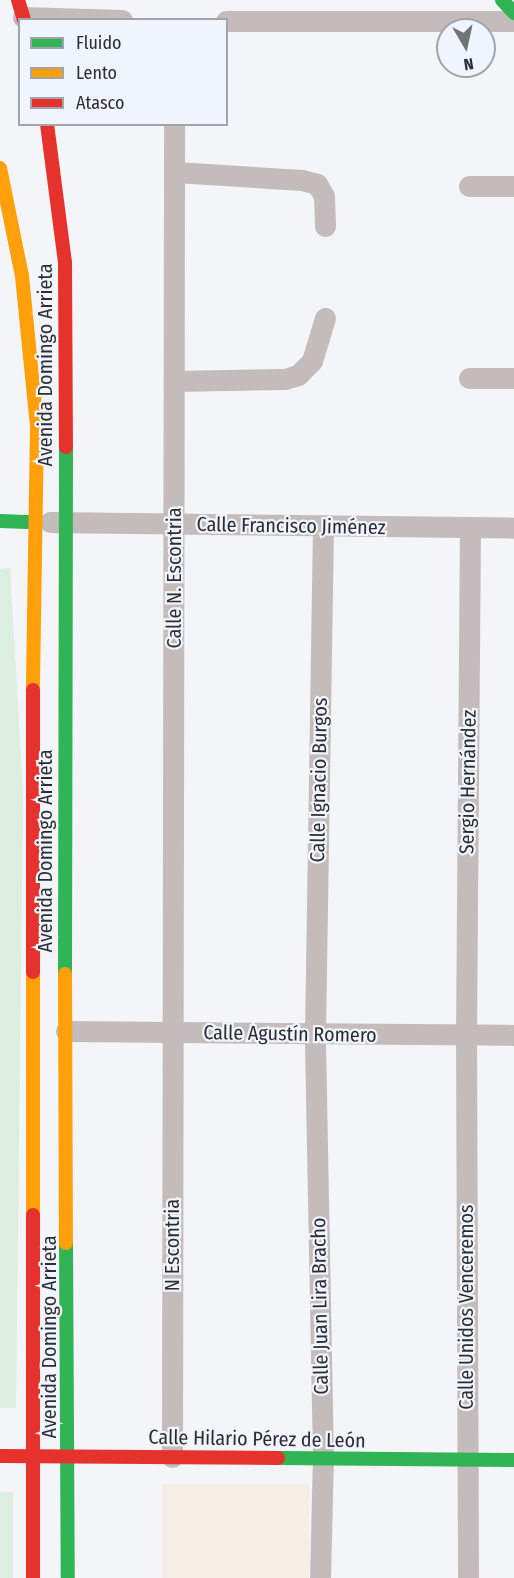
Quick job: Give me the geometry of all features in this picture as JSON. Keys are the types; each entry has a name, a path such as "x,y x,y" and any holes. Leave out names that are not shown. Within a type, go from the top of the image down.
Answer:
{"street":[{"path":"502,0 514,13"},
{"path":"22,12 97,18"},
{"path":"228,21 514,21"},
{"name":"Avenida Domingo Arrieta","path":"46,126 64,262 68,383 63,523 68,1578"},
{"name":"Calle N. Escontria","path":"172,1032 174,126"},
{"name":"Avenida Domingo Arrieta","path":"0,168 32,350 37,427 33,522 33,1578"},
{"path":"175,172 302,180 317,184 324,196 325,226"},
{"path":"469,186 514,186"},
{"path":"174,381 285,379 298,375 312,361 325,318"},
{"path":"469,378 514,378"},
{"path":"0,521 33,522"},
{"name":"Calle Francisco Jiménez","path":"33,522 514,528"},
{"name":"Calle Ignacio Burgos","path":"315,1034 323,526"},
{"name":"Sergio Hernández","path":"466,1036 470,528"},
{"name":"Calle Agustín Romero","path":"66,1031 514,1035"},
{"name":"N Escontria","path":"172,1032 172,1457"},
{"name":"Calle Juan Lira Bracho","path":"315,1034 323,1460 320,1578"},
{"name":"Calle Unidos Venceremos","path":"466,1036 468,1578"},
{"name":"Calle Hilario Pérez de León","path":"0,1456 514,1460"}],"shaded area":[{"path":"162,1484 309,1484 309,1578 162,1578"}],"green space":[{"path":"10,568 23,793 16,1408 0,1408 0,569"},
{"path":"0,1492 13,1492 13,1578 0,1578"}],"traffic: fast":[{"path":"502,0 514,13"},
{"path":"65,974 66,447"},
{"path":"0,521 33,522"},
{"path":"66,1243 68,1578"},
{"path":"278,1458 514,1460"}],"traffic: slow":[{"path":"0,168 22,276 37,427 33,690"},
{"path":"33,972 33,1215"},
{"path":"65,974 66,1243"}],"traffic: jam":[{"path":"18,0 23,18"},
{"path":"47,126 65,263 66,447"},
{"path":"33,690 33,972"},
{"path":"33,1215 33,1578"},
{"path":"0,1456 278,1458"}]}
